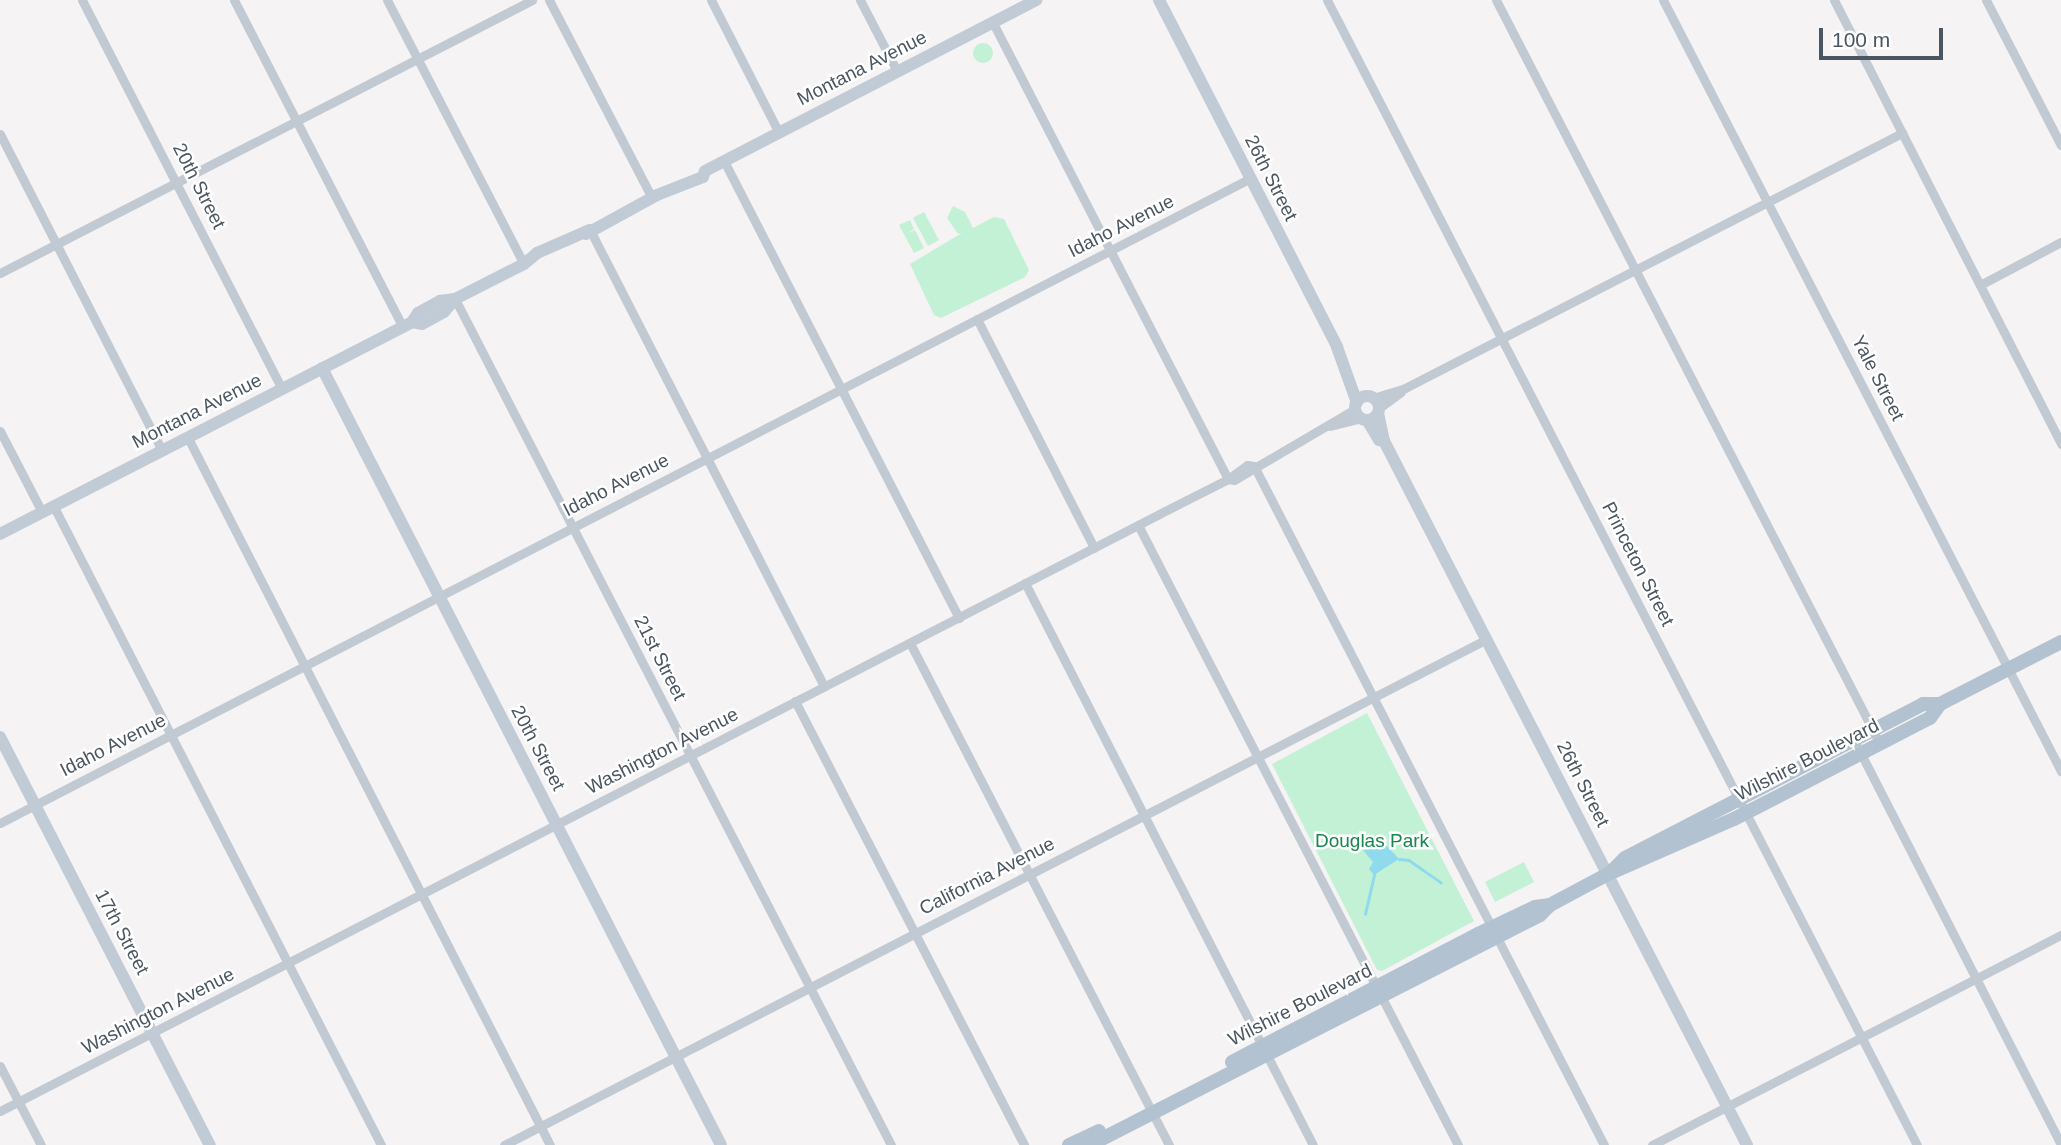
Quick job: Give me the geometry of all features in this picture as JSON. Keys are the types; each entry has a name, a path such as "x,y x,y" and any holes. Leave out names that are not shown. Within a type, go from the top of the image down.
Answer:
{"main road":[{"name":"Wilshire Boulevard","path":"1090,1145 1151,1109 1494,932 1540,915 1550,905 1608,874 1857,747 1873,730 1923,704 1940,704 2061,642"},
{"name":"Wilshire Boulevard","path":"1857,747 1880,744 1930,718 1940,704"},
{"name":"Wilshire Boulevard","path":"1069,1145 1151,1109"}],"street":[{"name":"20th Street","path":"82,0 282,389"},
{"path":"234,0 407,324"},
{"path":"387,0 528,262"},
{"path":"0,273 532,0"},
{"path":"549,0 652,198"},
{"path":"711,0 779,133"},
{"path":"860,0 897,71"},
{"name":"Montana Avenue","path":"0,534 407,324 418,313 440,301 455,299 528,262 569,236 590,230 668,190 703,177 705,171 993,23 1012,6 1037,0"},
{"name":"26th Street","path":"1159,0 1367,408 1379,440 1384,441 1747,1145"},
{"name":"Princeton Street","path":"1327,0 1917,1145"},
{"path":"1496,0 1880,744"},
{"name":"Yale Street","path":"1663,0 2061,771"},
{"path":"1834,0 2061,444"},
{"path":"1986,0 2061,145"},
{"path":"993,23 1228,479"},
{"path":"0,134 162,450"},
{"name":"Washington Avenue","path":"0,1111 1138,525 1228,479 1234,480 1254,466 1330,426 1902,134"},
{"path":"724,161 959,618"},
{"name":"Idaho Avenue","path":"0,823 1249,179"},
{"path":"590,230 824,686"},
{"path":"1980,285 2061,242"},
{"name":"21st Street","path":"455,299 891,1145"},
{"path":"977,319 1094,548"},
{"name":"20th Street","path":"322,368 721,1145"},
{"path":"0,431 48,510 170,735 381,1145"},
{"path":"188,438 550,1145"},
{"path":"1254,466 1604,1145"},
{"path":"1138,525 1381,991 1458,1145"},
{"path":"1025,583 1313,1145"},
{"name":"California Avenue","path":"504,1145 1487,639"},
{"path":"910,643 1169,1145"},
{"path":"795,701 1024,1145"},
{"name":"17th Street","path":"0,737 210,1145"},
{"path":"1857,747 2061,1144"},
{"path":"1652,1145 2061,935"},
{"path":"0,1066 41,1145"}],"green space":[{"path":"983,43 990,46 993,53 990,60 983,63 976,60 973,53 976,46"},
{"path":"953,206 965,212 973,228 994,217 1004,219 1029,270 1025,277 941,318 934,315 910,264 962,233 958,234 947,218"},
{"path":"924,212 939,240 928,246 913,218"},
{"path":"910,220 914,229 908,233 915,230 924,248 914,253 899,225"},
{"name":"Douglas Park","path":"1367,713 1474,921 1382,971 1377,970 1272,764"},
{"path":"1524,862 1534,882 1495,902 1485,882"}],"water":[{"path":"1369,835 1378,836 1399,859 1374,875 1369,869 1373,862 1363,850"}],"waterway":[{"path":"1399,859 1409,860 1441,882"},
{"path":"1365,914 1374,875"}]}
